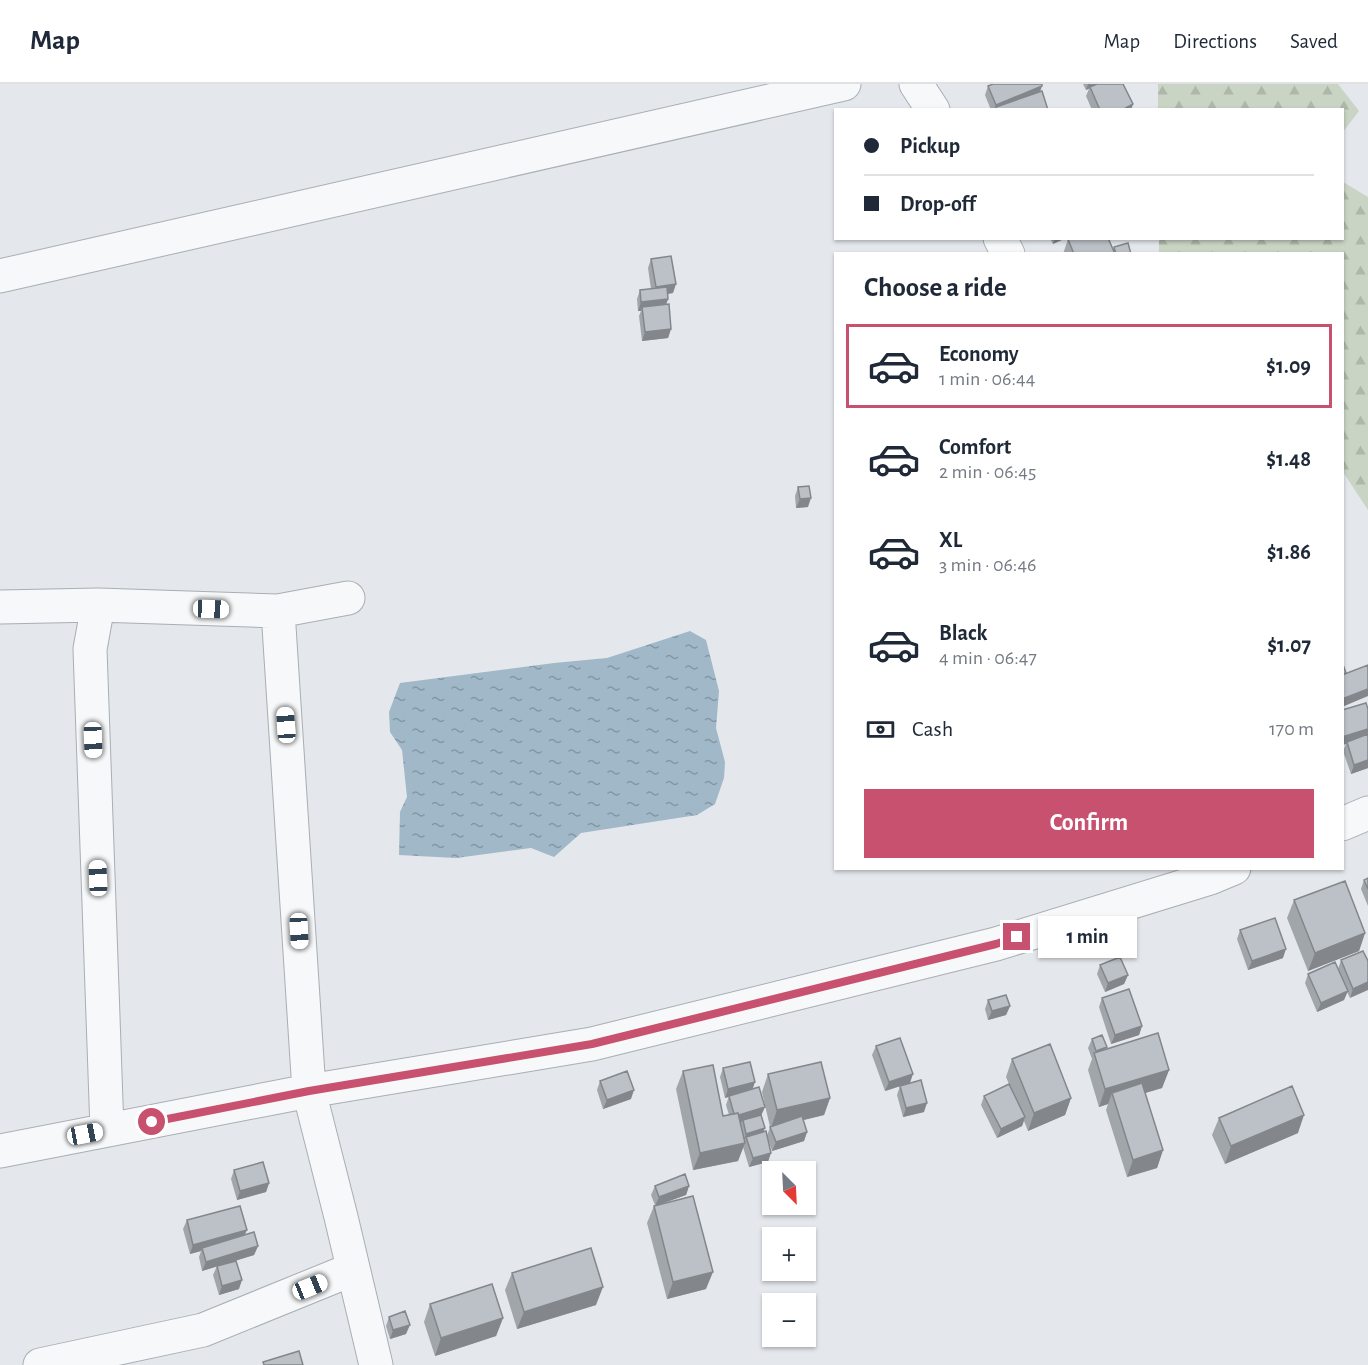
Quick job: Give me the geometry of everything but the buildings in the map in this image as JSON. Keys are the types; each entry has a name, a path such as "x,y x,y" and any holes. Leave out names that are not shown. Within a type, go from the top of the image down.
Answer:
{"street":[{"path":"0,276 844,84"},
{"path":"916,84 932,108"},
{"path":"0,607 99,606 278,611 348,598"},
{"path":"99,606 90,649 107,1130"},
{"path":"278,611 309,1091 376,1365"},
{"path":"1344,823 1368,813"},
{"path":"0,1151 309,1091 592,1044 996,944 1210,878 1229,870"},
{"path":"40,1365 203,1330 353,1269"}],"green space":[{"path":"1158,84 1338,84 1359,111 1344,131 1344,108 1158,108"},
{"path":"1344,183 1368,197 1368,510 1344,474 1344,252 1159,252 1159,240 1344,240"}],"water":[{"path":"690,631 706,640 719,691 716,728 725,762 724,778 715,804 697,815 581,833 554,857 531,848 456,858 399,855 400,812 407,797 402,750 390,732 389,712 400,683 607,658"}],"route":[{"path":"152,1122 309,1091 592,1044 1017,937"}]}
